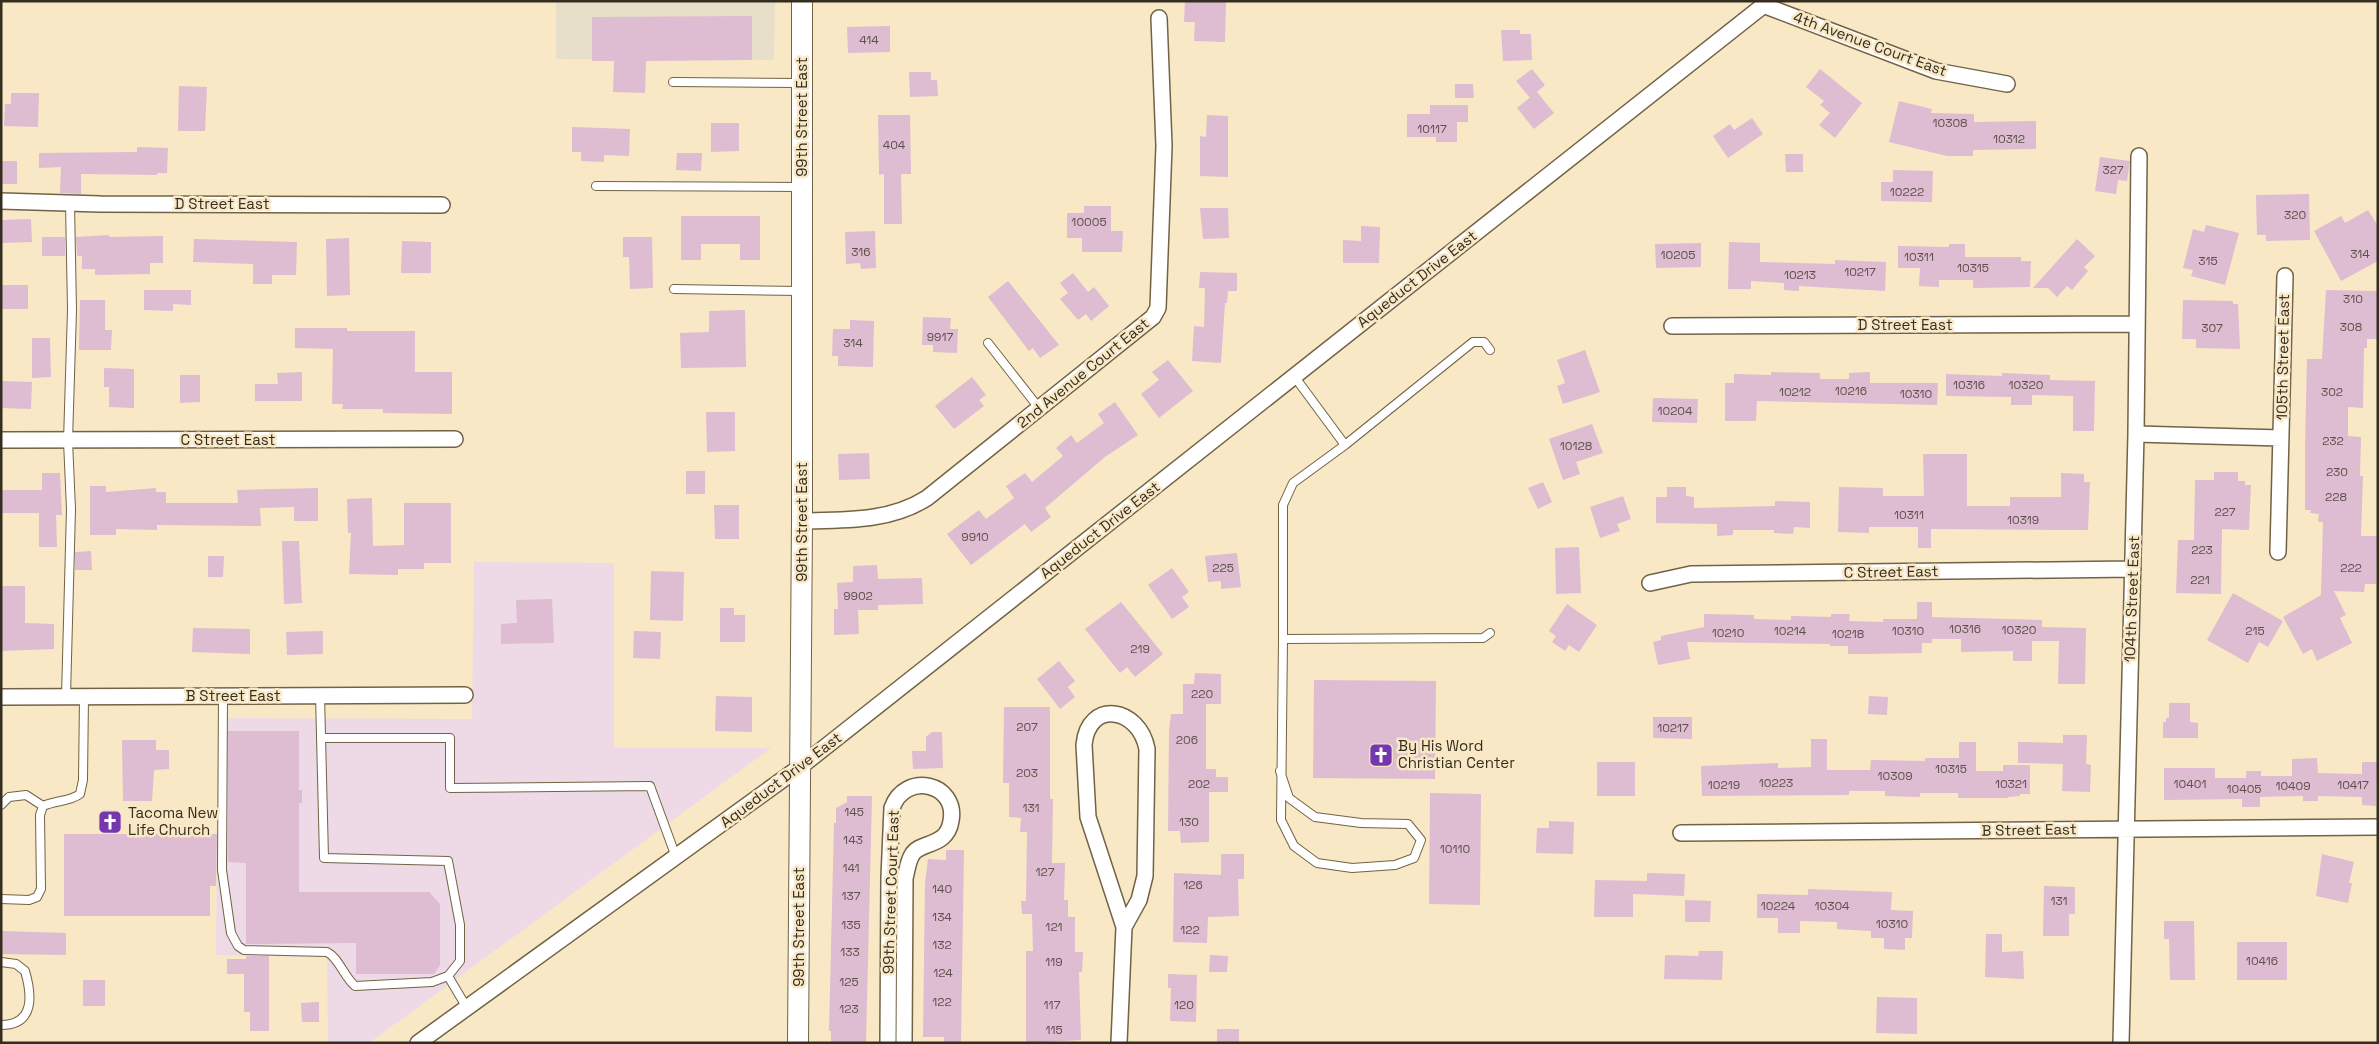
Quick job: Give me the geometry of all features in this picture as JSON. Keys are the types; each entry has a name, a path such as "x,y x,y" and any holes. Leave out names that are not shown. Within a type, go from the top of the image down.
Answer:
{"street":[{"name":"99th Street East","path":"798,1043 802,521 802,1"},
{"name":"4th Avenue Court East","path":"1766,3 1936,71 2007,84"},
{"name":"Aqueduct Drive East","path":"418,1043 800,767 1766,3"},
{"name":"2nd Avenue Court East","path":"802,521 861,519 894,514 911,508 927,498 1153,317 1158,308 1164,146 1159,18"},
{"name":"104th Street East","path":"2121,1043 2136,434 2140,156"},
{"name":"D Street East","path":"1,201 442,205"},
{"name":"105th Street East","path":"2278,552 2285,276"},
{"name":"D Street East","path":"1672,326 2137,324"},
{"name":"105th Street East","path":"2136,434 2281,438"},
{"name":"C Street East","path":"1,440 455,439"},
{"name":"C Street East","path":"1650,583 1691,574 2133,569"},
{"name":"B Street East","path":"1,697 465,695"},
{"path":"1119,1043 1124,927 1093,836 1086,800 1085,733 1089,724 1106,715 1127,717 1138,726 1145,737 1147,749 1145,876 1139,900 1124,927"},
{"name":"99th Street Court East","path":"888,1043 889,877 892,808 894,801 905,790 919,785 934,788 941,792 950,806 952,814 951,823 943,837 912,855 905,878 904,1043"},
{"name":"B Street East","path":"1681,833 2376,827"}],"lane":[{"path":"673,82 802,83"},
{"path":"596,186 802,187"},
{"path":"66,696 70,509 68,441 72,310 70,203"},
{"path":"674,289 802,291"},
{"path":"1280,771 1289,798 1315,817 1360,823 1408,824 1421,840 1414,858 1395,865 1352,868 1317,863 1294,846 1281,820 1280,771 1283,639 1283,505 1293,483 1345,445 1472,342 1484,342 1490,350"},
{"path":"988,343 1039,408"},
{"path":"1294,376 1345,445"},
{"path":"1283,639 1482,638 1490,633"},
{"path":"223,696 222,870 227,916 231,933 238,946 244,950 327,952 332,955 349,981 355,986 432,982 448,976 460,961 460,925 448,861 324,858 320,695"},
{"path":"1,899 29,900 37,897 41,889 40,815 43,806 52,802 73,799 80,794 83,780 84,696"},
{"path":"321,738 450,738 450,788 650,786 676,857"},
{"path":"1,805 9,797 26,795 43,806"},
{"path":"1,962 16,964 25,971 30,989 28,1012 21,1020 12,1025 1,1025"},
{"path":"448,976 467,1008"}],"shaded area":[{"path":"556,1 775,1 774,60 556,59"},
{"path":"474,562 614,563 614,748 771,748 369,1043 328,1043 327,957 216,955 218,718 472,719"}],"building":[{"path":"1185,1 1226,1 1225,42 1194,41 1195,22 1184,22"},
{"path":"752,16 752,60 646,61 645,93 613,92 614,61 592,61 592,17"},
{"path":"890,26 890,52 848,53 847,27"},
{"path":"1501,30 1520,30 1520,34 1531,34 1532,60 1503,61"},
{"path":"1532,69 1545,85 1530,98 1516,81"},
{"path":"1820,69 1862,103 1835,138 1819,125 1830,113 1820,105 1824,101 1806,87"},
{"path":"909,72 931,72 931,80 937,80 938,96 910,97"},
{"path":"1455,84 1473,84 1474,98 1455,98"},
{"path":"179,86 207,87 205,131 178,131"},
{"path":"1537,92 1554,113 1534,129 1517,108"},
{"path":"11,93 39,93 38,127 4,126 5,104 11,104"},
{"path":"1899,101 1932,109 1931,113 1974,114 1974,122 2036,121 2036,149 1973,150 1973,156 1947,156 1889,142"},
{"path":"1430,105 1468,105 1468,122 1457,122 1457,142 1436,142 1436,137 1407,137 1407,114 1430,114"},
{"path":"878,115 910,115 911,174 901,174 902,224 884,224 884,174 879,175"},
{"path":"1207,115 1228,116 1228,177 1200,176 1200,136 1206,137"},
{"path":"1752,118 1763,134 1728,158 1713,136 1730,124 1734,130"},
{"path":"711,123 739,123 739,151 711,152"},
{"path":"572,127 630,129 629,156 604,155 604,162 581,161 581,152 572,152"},
{"path":"137,147 168,148 167,173 157,173 157,175 81,174 81,194 60,193 61,167 39,168 39,153 137,152"},
{"path":"677,153 702,153 701,171 676,170"},
{"path":"1785,154 1803,154 1803,172 1786,172"},
{"path":"2100,157 2130,161 2127,181 2118,180 2116,194 2095,191"},
{"path":"1,161 17,161 17,184 1,184"},
{"path":"1893,170 1933,171 1932,202 1881,201 1881,182 1893,182"},
{"path":"2309,194 2310,240 2266,241 2266,235 2257,235 2256,195"},
{"path":"1084,206 1111,206 1111,231 1123,231 1122,252 1082,252 1082,238 1067,238 1067,213 1084,213"},
{"path":"1200,208 1228,208 1229,238 1203,239"},
{"path":"2368,210 2378,226 2378,261 2341,281 2314,231 2341,216 2345,223"},
{"path":"681,216 760,216 760,260 740,260 740,244 701,244 701,260 681,260"},
{"path":"31,219 32,242 1,243 1,220"},
{"path":"2206,225 2239,233 2225,285 2191,276 2193,270 2183,268 2193,229 2204,232"},
{"path":"1361,226 1380,227 1379,263 1343,263 1343,240 1361,241"},
{"path":"875,231 876,268 861,269 860,263 846,264 845,232"},
{"path":"109,235 109,237 163,236 163,263 150,263 150,274 95,275 95,269 82,269 82,256 77,256 76,237"},
{"path":"42,237 65,237 65,256 42,256"},
{"path":"623,237 652,237 653,288 630,289 629,257 623,257"},
{"path":"349,238 350,295 327,296 326,239"},
{"path":"194,239 297,242 296,275 272,275 272,284 253,284 253,264 193,262"},
{"path":"2077,239 2095,256 2084,267 2088,271 2072,290 2067,286 2057,297 2048,288 2033,288"},
{"path":"402,241 431,242 431,273 401,273"},
{"path":"1729,242 1760,243 1760,262 1835,264 1835,260 1886,262 1885,291 1799,286 1799,291 1784,290 1784,283 1751,281 1751,289 1728,289"},
{"path":"1701,243 1701,267 1656,268 1655,244"},
{"path":"1949,244 1965,244 1965,257 2021,257 2021,261 2031,261 2030,287 1973,288 1973,280 1939,280 1939,287 1919,286 1920,268 1898,268 1898,246 1949,247"},
{"path":"1200,272 1237,273 1237,291 1228,291 1227,303 1225,303 1221,363 1192,361 1194,326 1204,327 1205,288 1199,288"},
{"path":"1073,273 1088,292 1094,287 1109,306 1091,321 1086,314 1078,320 1060,299 1068,293 1060,283"},
{"path":"1008,281 1059,345 1040,358 1033,348 1029,351 988,297"},
{"path":"1,285 28,285 28,309 1,309"},
{"path":"144,290 191,290 191,305 173,304 173,311 144,310"},
{"path":"2326,290 2378,291 2378,339 2367,339 2367,348 2364,348 2363,408 2348,407 2348,436 2361,437 2360,476 2363,476 2361,536 2377,536 2376,584 2365,584 2364,592 2334,591 2346,615 2340,618 2352,643 2317,661 2312,649 2303,654 2283,617 2321,595 2323,522 2318,522 2319,514 2310,513 2311,510 2305,510 2305,446 2307,359 2322,359"},
{"path":"80,300 105,300 105,330 112,330 111,350 79,350"},
{"path":"2183,300 2233,301 2233,304 2238,304 2240,349 2196,348 2196,339 2182,339"},
{"path":"745,310 746,367 681,368 680,333 709,332 709,311"},
{"path":"923,317 951,318 950,329 958,329 957,353 933,352 933,345 922,345"},
{"path":"850,320 874,321 873,367 838,366 838,356 832,356 833,329 850,329"},
{"path":"295,328 347,328 347,331 415,331 415,372 452,372 452,414 383,413 383,409 342,409 343,404 332,404 333,349 295,348"},
{"path":"32,338 50,338 51,377 32,378"},
{"path":"1585,350 1600,392 1563,404 1557,386 1565,383 1557,360"},
{"path":"1168,360 1193,391 1159,418 1141,394 1159,380 1152,372"},
{"path":"104,368 134,369 134,408 109,407 109,387 104,387"},
{"path":"302,372 302,401 255,401 255,384 278,384 277,373"},
{"path":"1771,372 1820,373 1820,379 1849,379 1849,373 1870,372 1870,383 1938,383 1937,405 1757,401 1756,421 1725,421 1725,383 1734,383 1734,374 1771,375"},
{"path":"2002,373 2050,375 2050,380 2095,381 2094,431 2073,431 2073,396 2032,395 2032,405 2011,405 2011,397 1946,396 1946,374 2002,376"},
{"path":"180,375 200,375 200,402 180,403"},
{"path":"972,377 986,395 979,400 984,406 954,429 935,406"},
{"path":"1,381 32,382 31,409 1,408"},
{"path":"1653,398 1698,399 1697,423 1652,422"},
{"path":"1115,402 1138,435 1105,457 1045,508 1051,517 1031,532 1025,524 971,565 947,534 979,510 986,519 1014,498 1006,486 1025,473 1032,482 1063,456 1056,448 1071,435 1077,443 1104,423 1098,414"},
{"path":"706,412 735,412 735,451 707,452"},
{"path":"1592,424 1603,453 1576,462 1580,474 1563,480 1549,439"},
{"path":"869,453 870,479 839,480 838,454"},
{"path":"1923,454 1967,454 1967,506 2010,506 2010,497 2061,497 2061,473 2084,474 2084,482 2090,482 2088,530 1931,529 1931,548 1918,548 1918,527 1869,527 1869,533 1838,532 1839,487 1883,488 1883,496 1924,496"},
{"path":"686,471 705,471 705,494 686,494"},
{"path":"2214,472 2238,472 2238,481 2245,481 2245,485 2251,485 2249,530 2222,529 2221,594 2176,593 2178,540 2194,540 2195,480 2214,480"},
{"path":"42,473 60,473 62,515 56,515 57,547 39,547 39,513 1,513 1,490 42,490"},
{"path":"1543,482 1552,502 1538,509 1528,488"},
{"path":"90,486 106,486 106,492 156,488 156,492 166,492 166,503 238,503 237,490 318,488 318,521 294,521 294,507 260,508 261,526 157,525 157,530 116,529 116,535 90,535"},
{"path":"1667,487 1686,487 1686,496 1694,497 1694,508 1775,506 1775,501 1810,502 1810,528 1794,527 1793,534 1774,533 1774,530 1733,530 1733,535 1717,536 1717,524 1656,523 1656,497 1667,497"},
{"path":"1623,496 1631,519 1617,524 1620,531 1600,538 1590,507"},
{"path":"372,498 373,546 404,545 404,503 451,503 451,563 424,563 424,569 398,569 398,575 349,574 351,533 348,533 347,499"},
{"path":"714,505 739,505 739,539 715,539"},
{"path":"282,541 299,541 302,603 284,604"},
{"path":"1579,547 1581,593 1556,594 1555,548"},
{"path":"91,551 92,570 75,570 75,552"},
{"path":"1237,553 1241,587 1221,589 1221,581 1208,582 1205,556"},
{"path":"208,556 224,556 223,577 208,577"},
{"path":"877,565 878,579 922,578 923,604 878,605 878,610 858,610 859,634 834,635 834,609 838,609 837,583 853,582 853,566"},
{"path":"1172,568 1189,592 1182,597 1189,607 1172,619 1148,585"},
{"path":"651,571 684,572 683,621 650,620"},
{"path":"1,586 25,586 25,623 54,624 54,649 1,651"},
{"path":"2233,593 2283,621 2268,647 2259,642 2248,663 2207,640"},
{"path":"552,599 554,643 501,644 501,624 517,623 516,600"},
{"path":"1121,602 1163,654 1135,677 1127,667 1120,673 1085,629"},
{"path":"1917,602 1932,602 1932,617 2042,620 2042,627 2086,628 2085,684 2058,684 2059,641 2032,641 2032,661 2013,661 2013,651 1961,652 1961,639 1932,639 1932,643 1922,643 1922,653 1865,654 1848,654 1848,646 1830,646 1830,644 1687,642 1690,659 1658,665 1653,642 1661,640 1661,636 1704,627 1704,614 1754,615 1754,619 1791,620 1791,616 1831,617 1831,614 1850,614 1849,621 1883,622 1883,619 1917,619"},
{"path":"1567,604 1597,625 1579,652 1569,645 1565,651 1552,642 1556,636 1549,631"},
{"path":"720,608 734,608 734,615 745,615 745,642 720,642"},
{"path":"193,628 250,629 250,654 192,652"},
{"path":"323,631 323,654 287,655 286,632"},
{"path":"634,631 661,632 660,659 633,658"},
{"path":"1059,661 1075,681 1068,687 1075,697 1060,709 1037,679"},
{"path":"1195,673 1221,674 1221,704 1206,704 1206,769 1216,769 1216,777 1228,777 1228,792 1209,792 1209,842 1181,843 1180,831 1168,831 1169,731 1171,714 1183,714 1183,684 1194,684"},
{"path":"1314,680 1436,681 1435,779 1313,778"},
{"path":"716,696 752,697 752,732 715,731"},
{"path":"1869,696 1888,697 1887,715 1868,714"},
{"path":"2169,703 2190,703 2190,722 2198,723 2198,738 2163,738 2163,722 2166,722 2166,718 2169,718"},
{"path":"1004,707 1050,707 1050,799 1053,799 1052,863 1065,863 1064,900 1068,900 1068,917 1075,917 1075,952 1083,952 1082,972 1079,972 1081,1040 1026,1043 1026,951 1033,951 1032,914 1022,914 1021,901 1026,901 1027,832 1020,832 1021,818 1009,817 1009,783 1003,783"},
{"path":"1653,717 1692,717 1692,739 1653,738"},
{"path":"228,731 299,731 299,790 302,790 302,803 299,803 299,892 429,892 440,904 440,965 434,974 356,974 356,943 246,944 246,863 228,862"},
{"path":"932,732 942,732 943,768 913,769 912,751 926,751 926,737"},
{"path":"2063,735 2087,735 2086,764 2091,765 2090,792 2062,791 2063,764 2018,763 2018,742 2063,743"},
{"path":"1811,739 1827,739 1827,770 1870,770 1871,760 1925,761 1925,758 1959,758 1959,742 1976,742 1976,771 2003,771 2003,765 2030,765 2030,794 2020,794 2020,796 2008,798 1958,798 1958,793 1920,793 1920,797 1885,796 1885,791 1849,791 1849,795 1702,796 1701,766 1778,763 1778,768 1811,767"},
{"path":"122,740 156,740 156,750 169,750 169,769 154,770 152,801 123,801"},
{"path":"2317,758 2318,773 2362,774 2362,762 2377,762 2376,806 2362,805 2362,797 2318,796 2318,801 2303,801 2303,796 2260,797 2260,807 2242,807 2242,799 2164,800 2164,768 2215,768 2215,778 2246,778 2246,771 2261,771 2261,776 2292,776 2292,759"},
{"path":"1597,762 1635,762 1635,796 1597,796"},
{"path":"1430,793 1481,794 1480,905 1429,904"},
{"path":"847,796 872,796 866,1043 831,1043 831,1031 829,1031 834,823 836,823 836,808 847,802"},
{"path":"1549,821 1574,822 1573,854 1536,853 1537,828 1549,828"},
{"path":"64,834 217,834 216,886 210,886 210,916 64,916"},
{"path":"946,850 964,850 961,1043 944,1043 944,1037 923,1037 925,883 928,859 946,860"},
{"path":"1221,854 1244,854 1244,879 1238,879 1239,916 1208,917 1207,943 1173,942 1174,873 1221,875"},
{"path":"2322,854 2354,862 2349,883 2352,883 2348,903 2316,896"},
{"path":"1647,873 1685,874 1684,896 1633,894 1633,917 1594,917 1595,880 1647,881"},
{"path":"2044,886 2075,887 2075,914 2069,914 2069,936 2043,936"},
{"path":"1808,889 1892,892 1891,910 1913,911 1912,938 1905,938 1905,950 1884,949 1884,938 1871,938 1871,931 1837,929 1837,922 1800,921 1800,933 1778,933 1778,918 1757,918 1757,894 1808,895"},
{"path":"1685,900 1711,901 1710,922 1685,922"},
{"path":"2164,921 2194,921 2195,980 2170,980 2169,939 2164,939"},
{"path":"1,931 66,933 66,955 1,954"},
{"path":"1986,934 2002,934 2002,952 2023,951 2024,979 1985,977"},
{"path":"2237,942 2287,942 2287,980 2237,980"},
{"path":"1699,951 1723,951 1722,980 1664,979 1665,955 1698,956"},
{"path":"1210,955 1228,956 1227,972 1209,972"},
{"path":"246,956 269,956 269,1031 250,1031 250,1012 244,1012 244,974 227,974 227,959 246,959"},
{"path":"1168,974 1197,975 1196,1022 1170,1021 1171,988 1168,988"},
{"path":"83,980 105,980 105,1006 83,1006"},
{"path":"1877,997 1917,998 1917,1034 1876,1033"},
{"path":"319,1002 319,1022 302,1022 301,1003"},
{"path":"1217,1029 1239,1029 1239,1043 1217,1043"}],"place":[{"name":"By His Word Christian Center","path":"1381,755"},
{"name":"Tacoma New Life Church","path":"110,822"}]}
